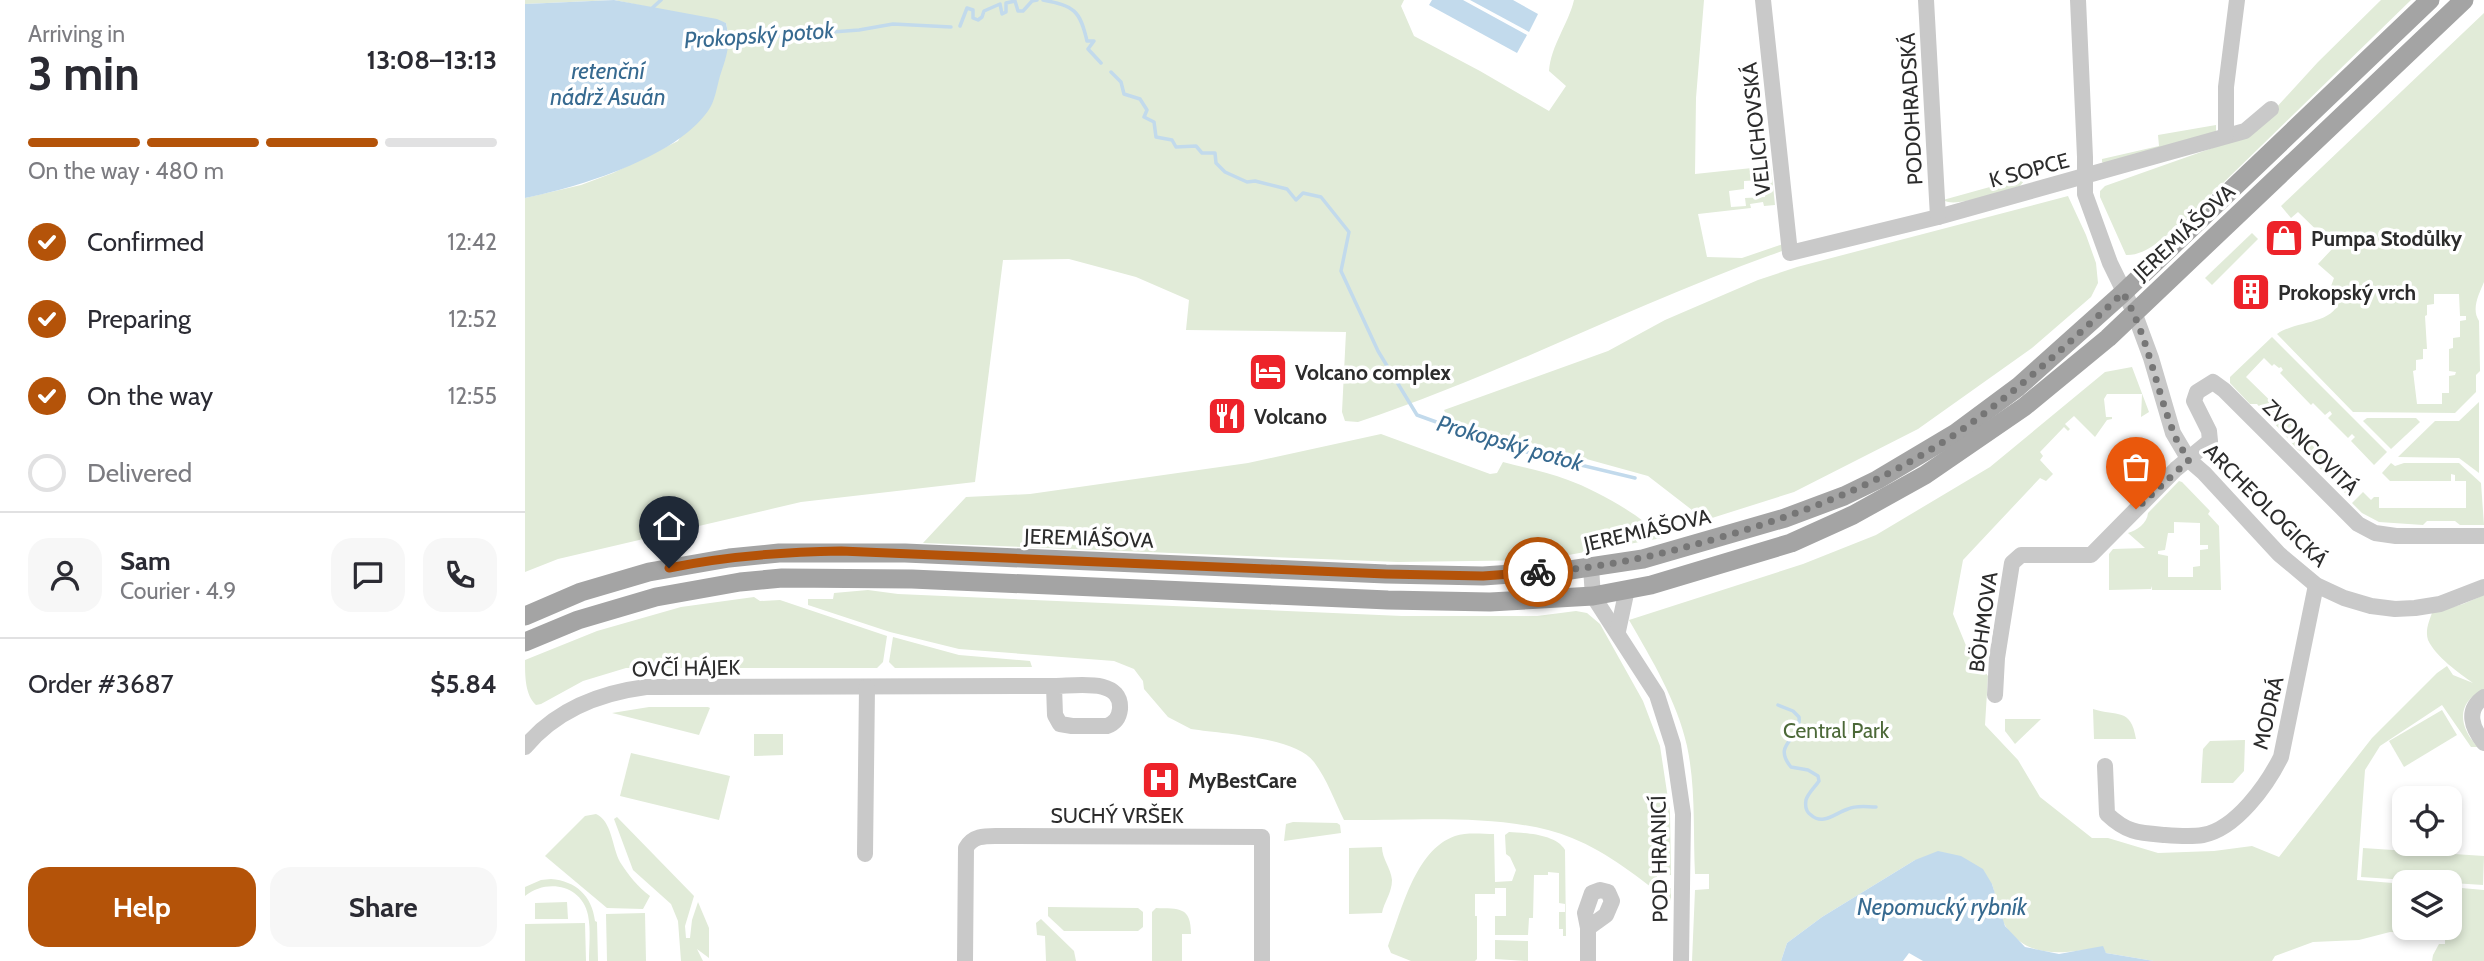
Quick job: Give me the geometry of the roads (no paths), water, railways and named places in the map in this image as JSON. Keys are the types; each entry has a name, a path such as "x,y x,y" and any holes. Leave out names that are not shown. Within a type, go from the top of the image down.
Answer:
{"main road":[{"name":"JEREMIÁŠOVA","path":"525,616 581,592 649,572 779,552 905,553 1483,576 1591,568 1643,559 1785,518 1845,496 1956,433 2018,387 2123,293 2430,0"},
{"name":"JEREMIÁŠOVA","path":"525,642 578,620 656,597 740,582 782,578 912,579 1490,602 1593,596 1651,585 1791,542 1877,502 1925,475 1977,442 2024,407 2103,342 2464,0"}],"street":[{"name":"VELICHOVSKÁ","path":"1763,0 1790,253"},
{"name":"PODOHRADSKÁ","path":"1926,0 1938,216"},
{"name":"ARCHEOLOGICKÁ","path":"2078,0 2085,194 2109,263 2134,312 2151,358 2173,433 2189,460 2279,554 2316,585 2344,598 2371,606 2395,609 2440,604 2484,587"},
{"path":"2226,135 2226,87 2237,0"},
{"name":"K SOPCE","path":"1790,253 2085,177 2245,131 2271,109"},
{"name":"ZVONCOVITÁ","path":"2189,460 2210,441 2209,432 2194,401 2197,392 2213,382 2358,524 2375,533 2396,536 2484,536"},
{"name":"BÖHMOVA","path":"1994,695 1997,657 2013,563 2021,555 2091,555 2150,494 2189,460"},
{"path":"1591,568 1593,596"},
{"name":"MODRÁ","path":"2105,766 2107,814 2118,825 2135,833 2184,836 2204,835 2221,829 2246,807 2269,780 2281,757 2316,585"},
{"path":"1618,631 1627,589"},
{"name":"POD HRANICÍ","path":"1593,596 1657,695 1673,745 1683,814 1681,961"},
{"name":"OVČÍ HÁJEK","path":"525,747 537,733 576,706 622,690 687,687 1054,686"},
{"path":"865,854 867,687"},
{"path":"2484,697 2475,705 2472,715 2476,733 2484,743"},
{"name":"SUCHÝ VRŠEK","path":"965,961 964,859 968,844 989,836 1081,836 1262,837 1262,961"},
{"path":"1588,928 1588,961"}],"water":[{"name":"retenční nádrž Asuán","path":"614,0 717,19 726,23 727,50 712,103 693,128 650,156 598,178 525,198 525,4"},
{"path":"1432,0 1463,0 1527,35 1517,53 1429,5"},
{"path":"1470,0 1513,0 1538,14 1529,32"},
{"name":"Nepomucký rybník","path":"1938,851 1961,856 1983,869 1992,884 2005,926 2025,947 2059,954 2103,946 2106,953 2154,961 1923,961 1909,953 1903,961 1781,961 1787,943 1822,917 1915,860"}],"waterway":[{"path":"650,10 661,0"},
{"name":"Prokopský potok","path":"960,26 967,8 973,10 973,18 978,20 984,11 1000,4 1002,14 1006,12 1006,3 1015,1 1018,11 1023,11 1032,1 1037,0"},
{"name":"Prokopský potok","path":"1043,0 1074,11 1082,22 1087,41 1094,41 1088,49 1101,63"},
{"name":"Prokopský potok","path":"727,40 859,30 893,24 951,27"},
{"name":"Prokopský potok","path":"1111,72 1121,82 1124,94 1140,99 1147,110 1144,117 1154,122 1156,137 1172,140 1176,147 1196,146 1202,153 1215,153 1216,163 1225,172 1247,182 1255,181 1287,189 1296,200 1303,193 1321,197 1349,232 1341,271 1378,351 1417,415 1505,447 1635,478"},
{"path":"1778,705 1793,711 1799,717 1799,725 1784,752 1786,759 1791,767 1808,770 1818,776 1819,781 1806,800 1809,814 1825,819 1851,808 1876,807"}],"place":[{"name":"Pumpa Stodůlky","path":"2284,238"},
{"name":"Prokopský vrch","path":"2251,292"},
{"name":"Volcano complex","path":"1268,372"},
{"name":"Volcano","path":"1227,416"},
{"name":"MyBestCare","path":"1161,780"}],"park label":[{"name":"Central Park","path":"1836,730"}]}
